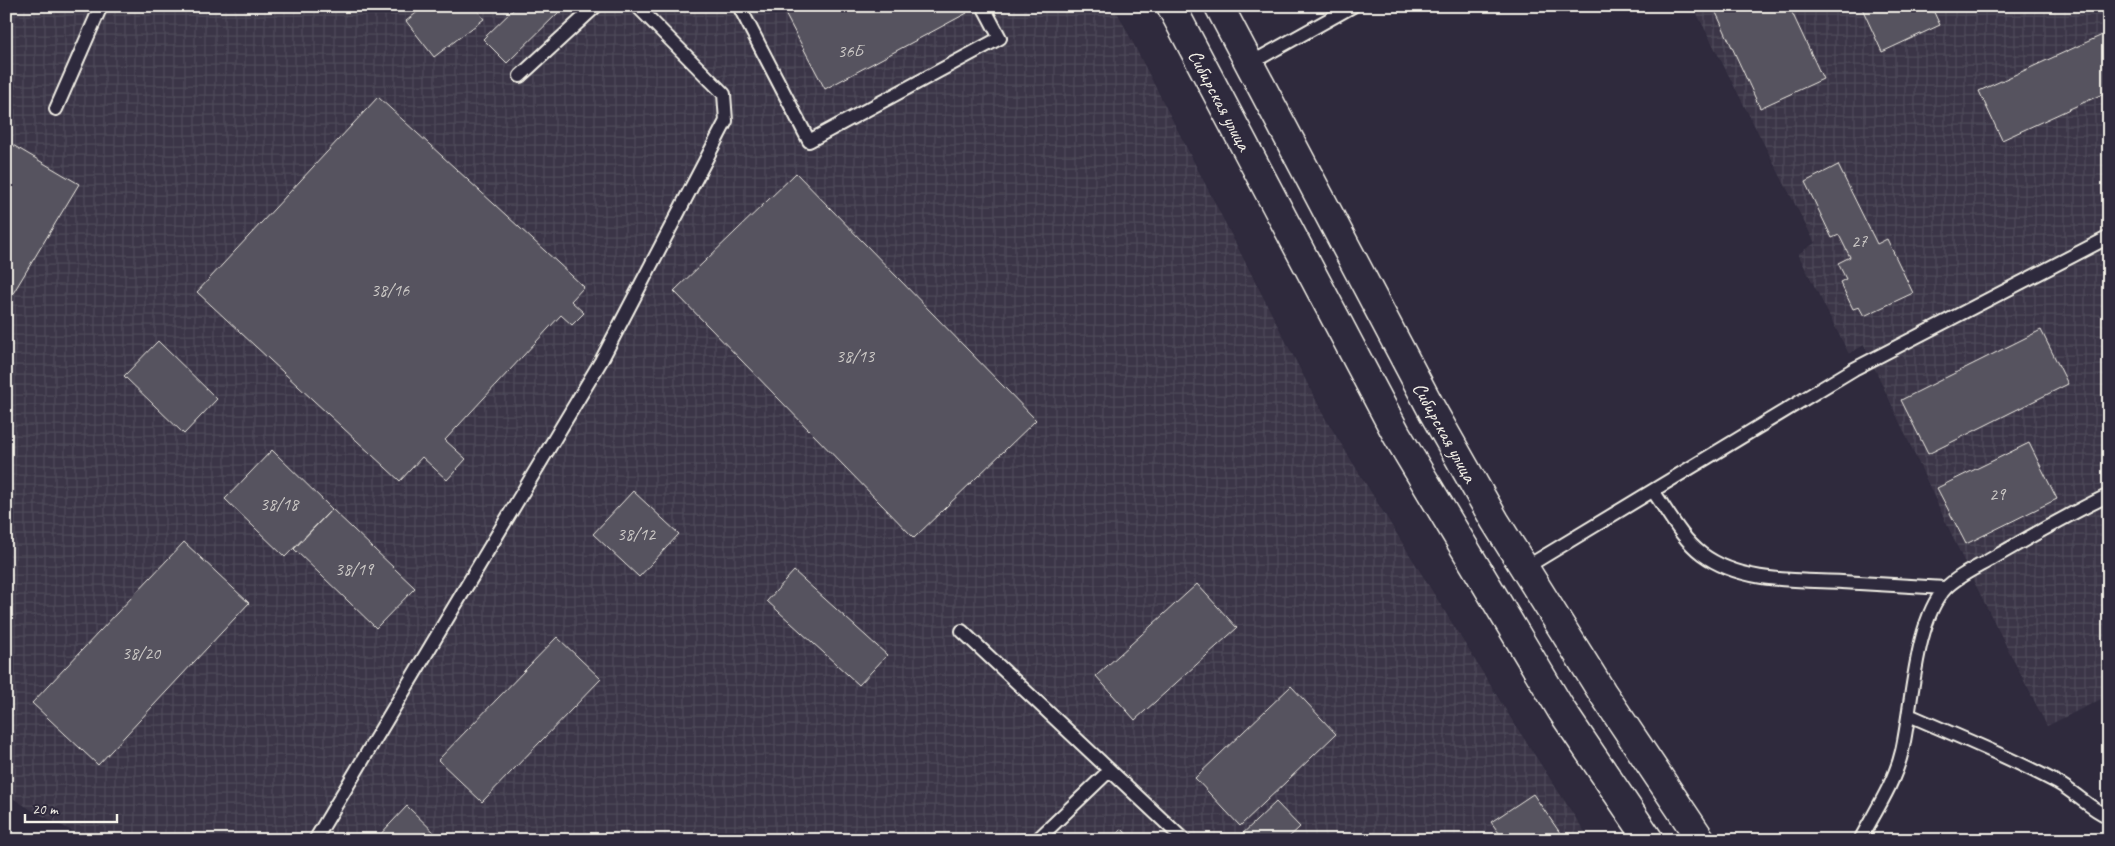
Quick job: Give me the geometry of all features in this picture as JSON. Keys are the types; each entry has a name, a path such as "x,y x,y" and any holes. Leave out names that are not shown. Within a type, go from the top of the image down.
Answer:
{"main road":[{"name":"Сибирская улица","path":"1171,6 1397,435 1562,711 1649,840"},
{"name":"Сибирская улица","path":"1220,6 1432,410 1523,569 1701,840"}],"lane":[{"path":"56,109 101,6"},
{"path":"520,76 596,6"},
{"path":"315,840 601,361 726,121 724,94 636,6"},
{"path":"739,6 809,141 1000,38 984,6"},
{"path":"1249,64 1353,6"},
{"path":"1523,569 1854,369 2109,238"},
{"path":"1654,491 1688,541 1722,566 1750,574 1788,579 1946,588"},
{"path":"1860,840 1884,796 1902,753 1923,629 1934,603 1946,588 2069,514 2109,494"},
{"path":"962,631 1184,840"},
{"path":"1909,715 2025,766 2062,785 2098,812 2109,817"},
{"path":"1037,840 1109,771"}],"shaded area":[{"path":"6,6 1114,6 1325,418 1515,725 1590,840 90,840 35,812 6,794"},
{"path":"1693,6 2109,6 2109,695 2047,726 1969,572 1864,345 1849,354 1798,254 1815,243"}],"building":[{"path":"425,6 474,6 484,19 434,57 406,21"},
{"path":"517,6 565,6 507,63 483,39"},
{"path":"781,6 963,6 967,13 825,89"},
{"path":"1713,6 1789,6 1823,79 1760,108"},
{"path":"1861,6 1931,6 1940,25 1882,52"},
{"path":"2109,32 2109,91 2002,140 1979,91"},
{"path":"378,97 584,287 571,301 584,313 572,325 561,315 445,440 466,459 447,480 422,457 400,481 197,292"},
{"path":"6,141 79,184 6,305"},
{"path":"1838,165 1877,244 1887,239 1913,293 1864,316 1859,307 1853,309 1840,282 1846,279 1838,263 1850,257 1839,235 1832,238 1805,182"},
{"path":"796,173 1036,420 914,538 674,291"},
{"path":"2041,330 2068,384 1928,454 1901,400"},
{"path":"158,341 217,399 184,434 124,376"},
{"path":"2029,443 2057,499 1966,544 1937,488"},
{"path":"272,450 332,509 285,557 225,499"},
{"path":"633,491 679,534 639,577 593,534"},
{"path":"332,509 415,588 376,628 294,549"},
{"path":"184,542 249,603 98,765 32,703"},
{"path":"794,571 887,655 859,685 767,601"},
{"path":"1197,584 1237,628 1135,720 1096,676"},
{"path":"557,637 601,679 482,802 438,760"},
{"path":"1291,686 1336,734 1240,826 1195,778"},
{"path":"1533,794 1565,840 1504,840 1491,822"},
{"path":"1276,802 1300,827 1286,840 1237,839"},
{"path":"407,806 442,840 375,840"},
{"path":"1122,829 1132,840 1109,840"}]}
